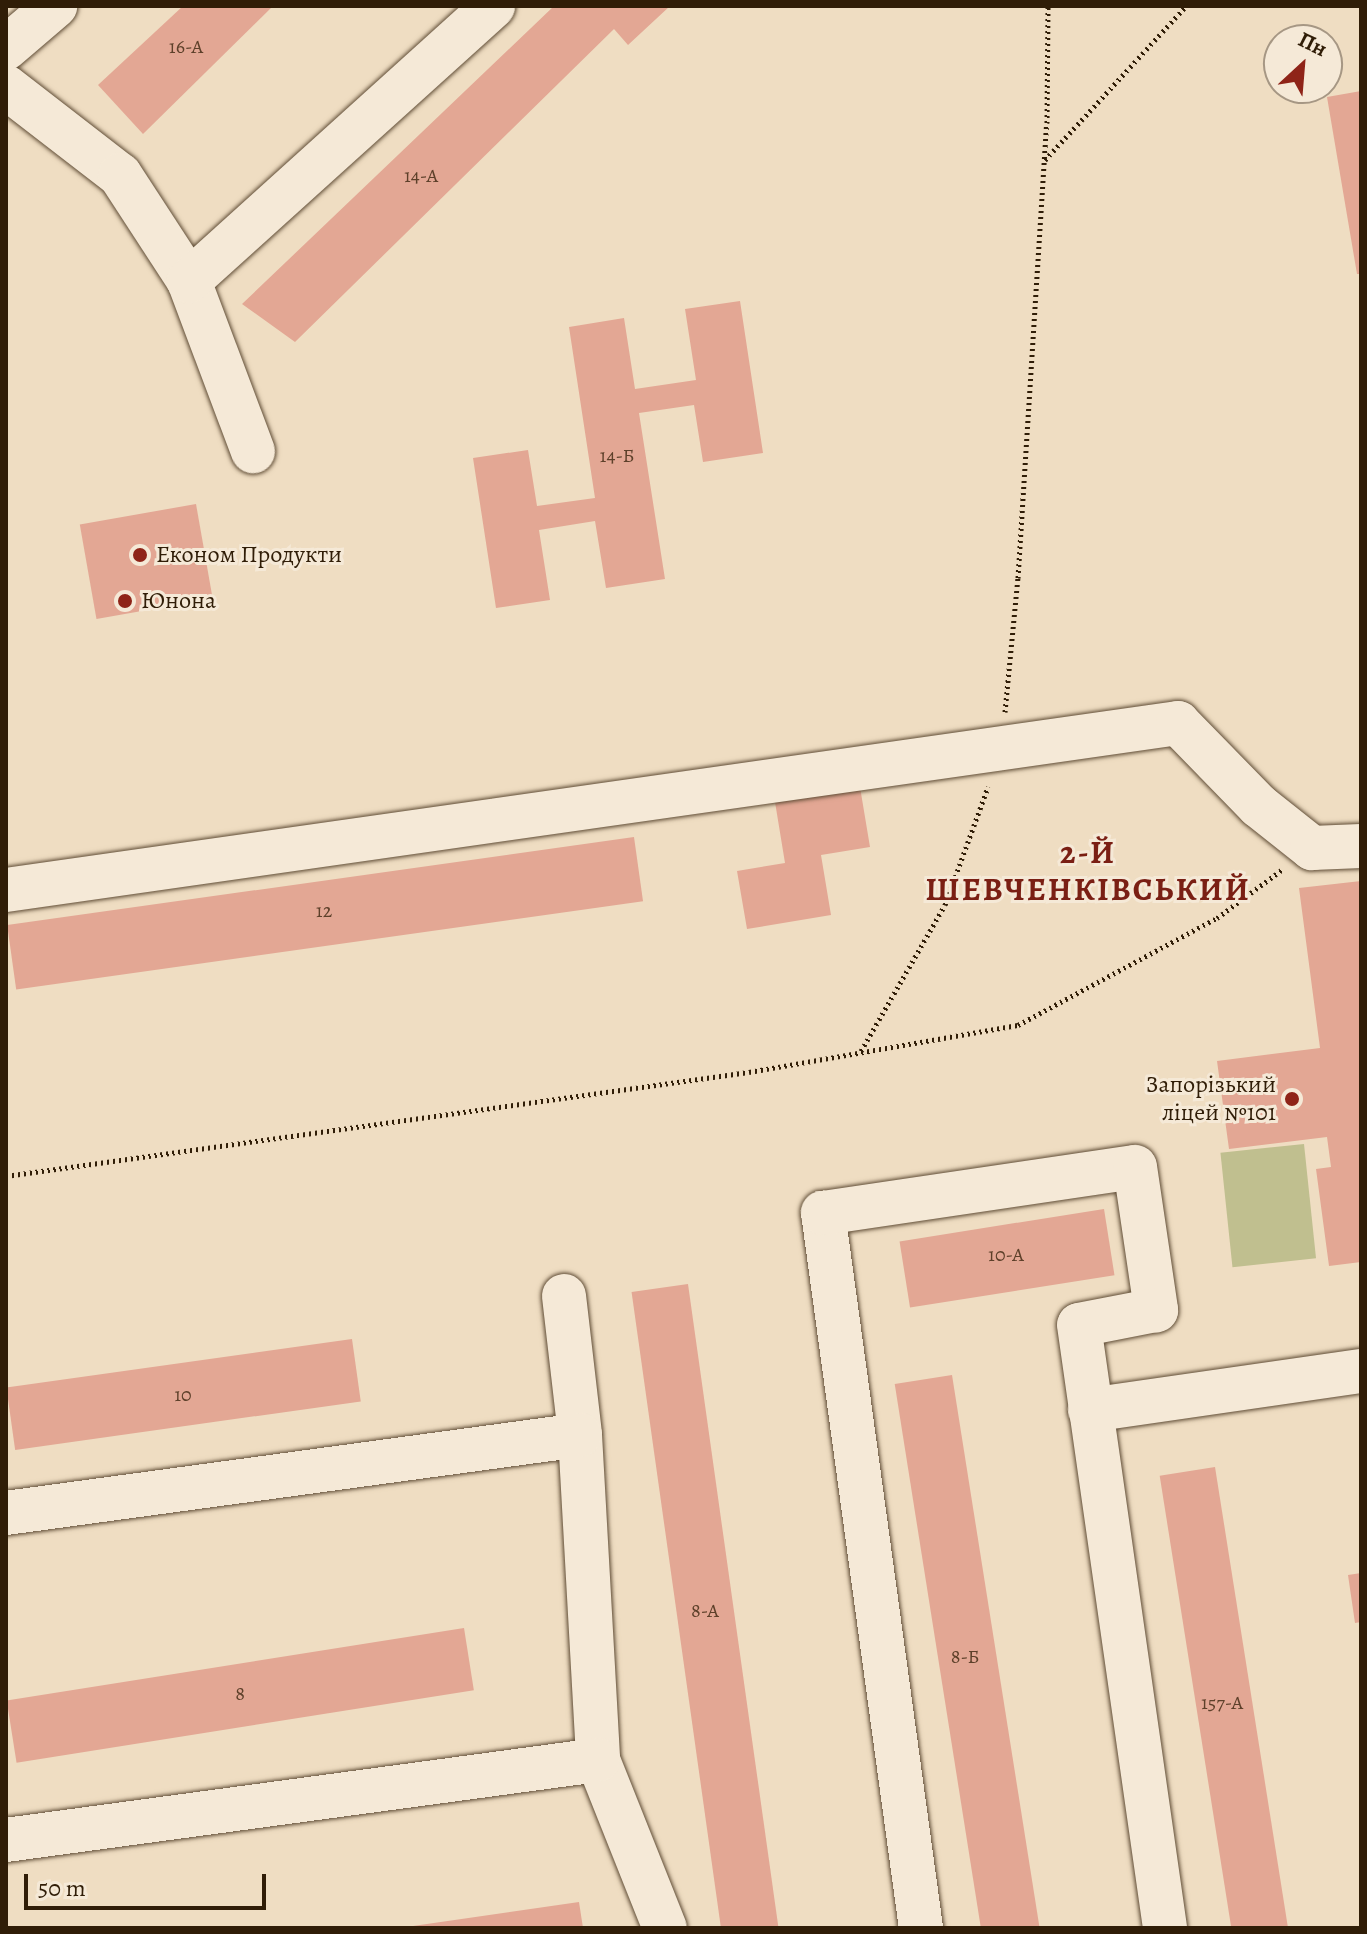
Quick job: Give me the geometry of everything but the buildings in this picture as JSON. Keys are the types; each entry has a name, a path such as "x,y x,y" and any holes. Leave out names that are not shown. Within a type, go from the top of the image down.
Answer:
{"street":[{"path":"6,48 55,6"},
{"path":"189,281 493,6"},
{"path":"6,87 120,175 189,281 253,451"},
{"path":"6,890 1178,723 1259,806 1312,848 1361,846"},
{"path":"921,1928 823,1213 1135,1167 1156,1310 1079,1325 1165,1928"},
{"path":"564,1296 580,1435 598,1760 665,1928"},
{"path":"1090,1410 1361,1371"},
{"path":"6,1513 580,1435"},
{"path":"6,1840 598,1760"}],"path":[{"path":"860,1052 945,905 1002,748 1018,578 1044,161 1048,6"},
{"path":"1044,161 1186,6"},
{"path":"6,1176 733,1074 1018,1025 1217,918 1312,848"}],"shaded area":[{"path":"1304,1144 1316,1258 1232,1267 1220,1153"}],"place":[{"name":"Економ Продукти","path":"140,555"},
{"name":"Юнона","path":"125,601"},
{"name":"Запорізький ліцей №101","path":"1292,1099"}],"district":[{"name":"2-Й ШЕВЧЕНКІВСЬКИЙ","path":"1088,872"}]}
